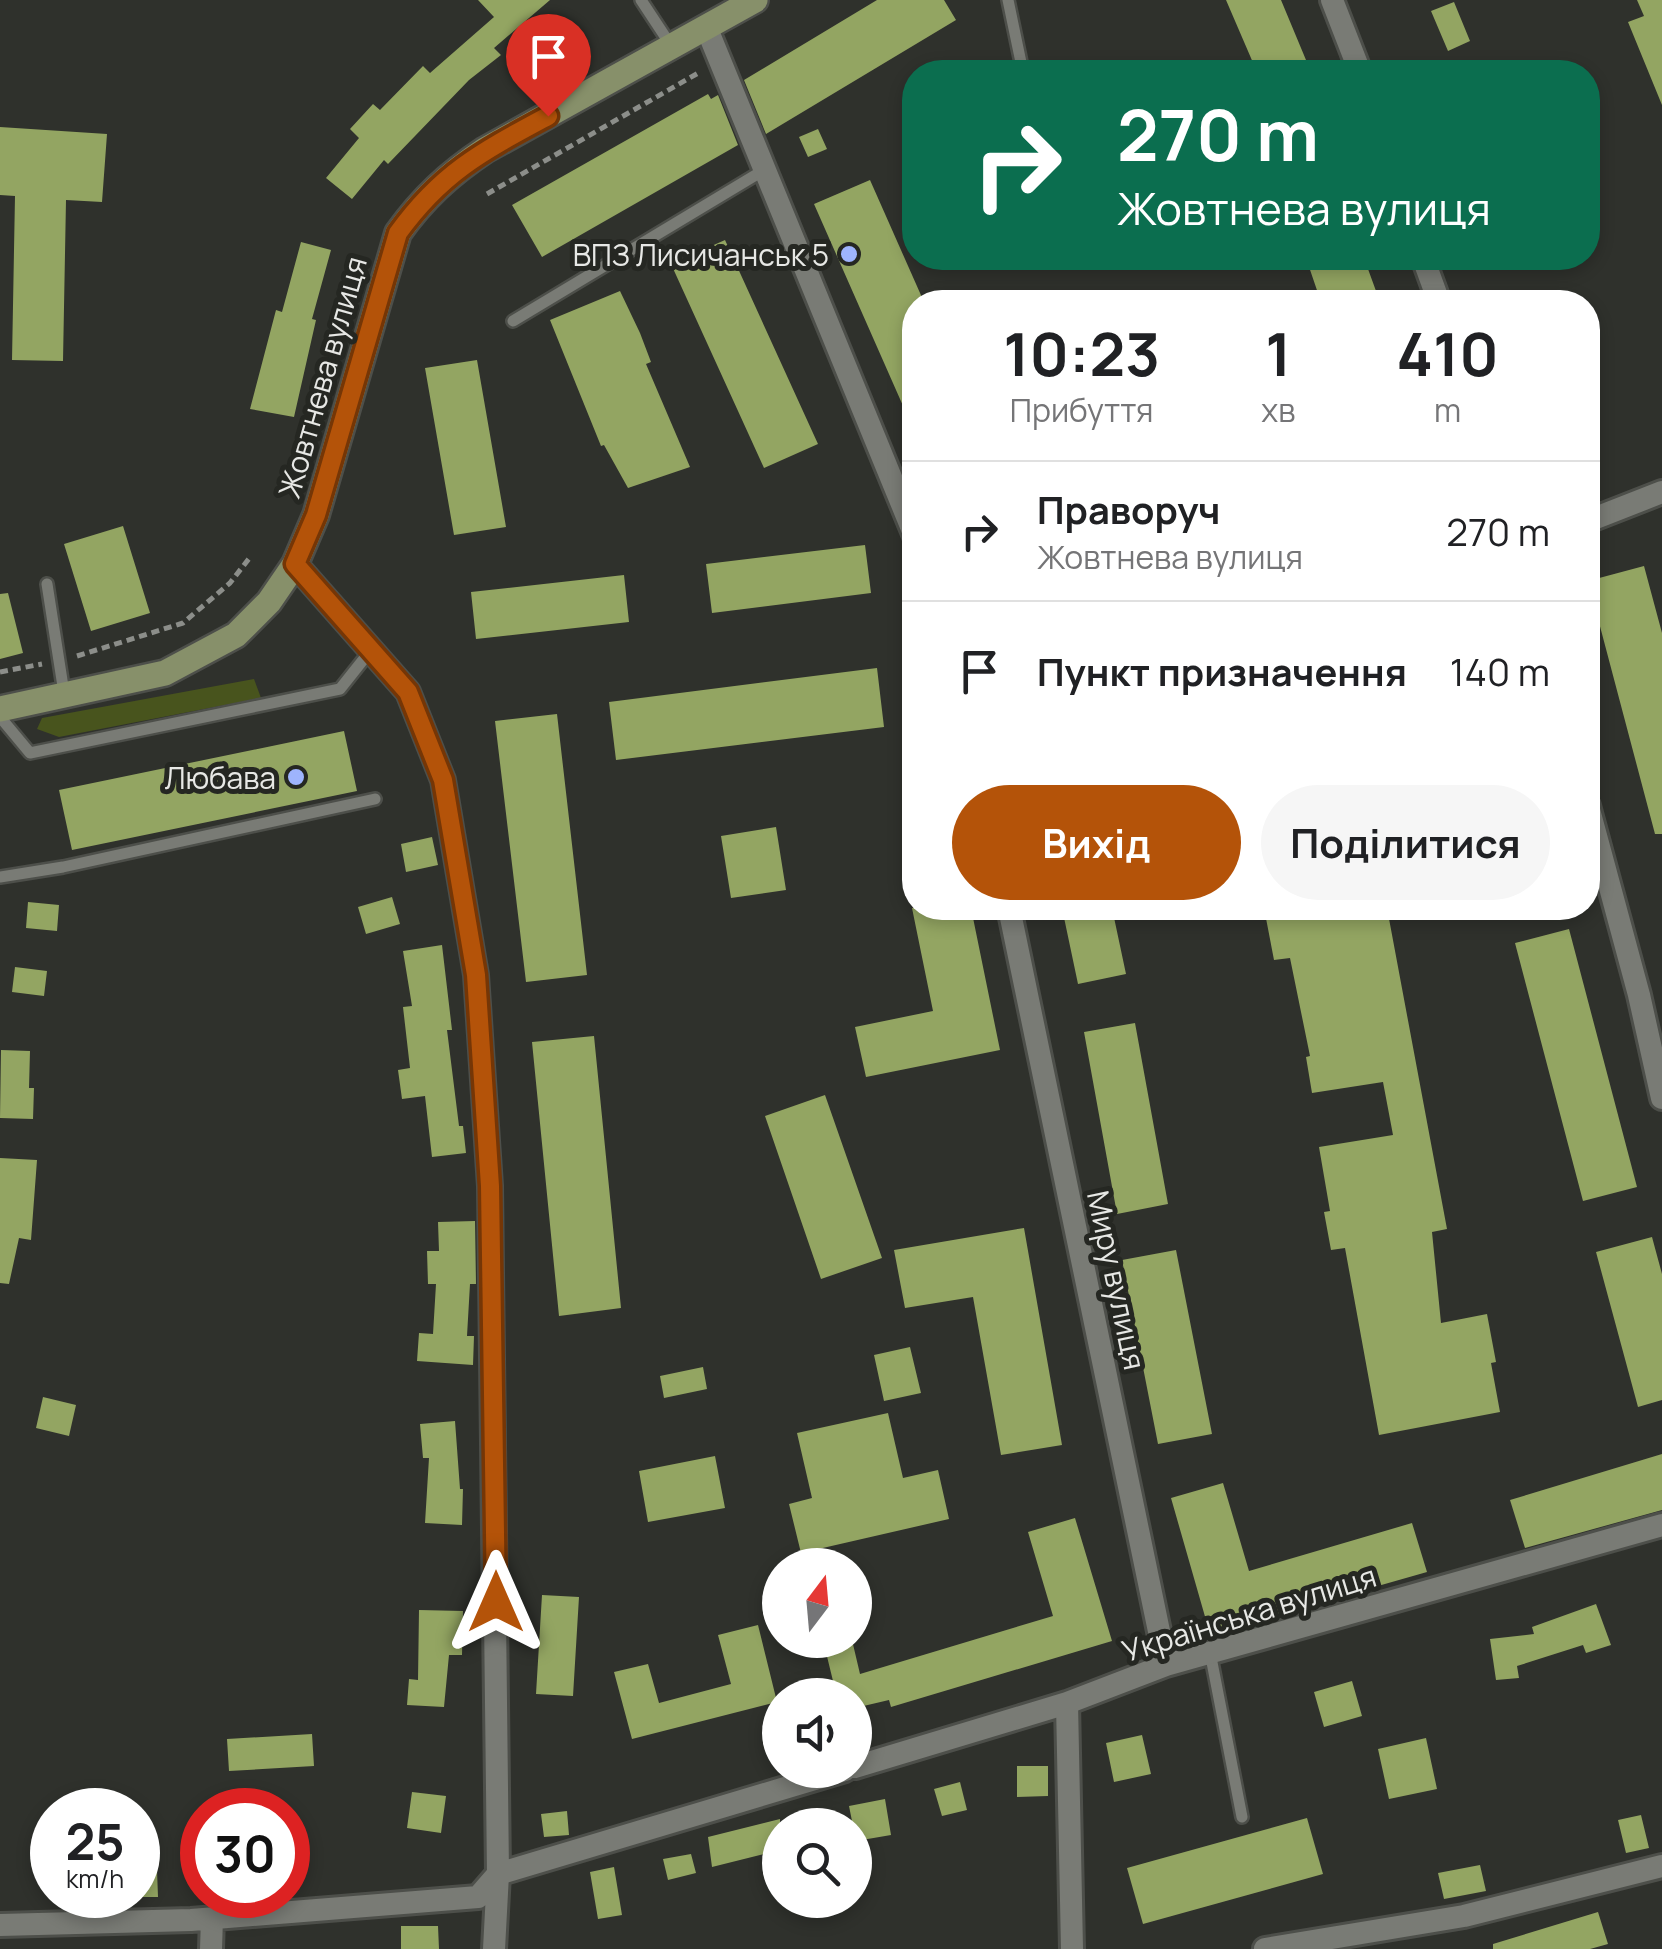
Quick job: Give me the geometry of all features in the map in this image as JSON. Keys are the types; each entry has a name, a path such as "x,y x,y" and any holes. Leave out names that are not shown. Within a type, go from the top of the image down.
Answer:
{"main road":[{"name":"Жовтнева вулиця","path":"0,709 165,673 236,635 269,602 295,564 316,515 398,233 421,201 446,177 485,150 754,0"}],"street":[{"path":"1332,0 1355,60"},
{"path":"707,29 902,504"},
{"path":"1600,516 1662,492"},
{"path":"295,564 408,692 443,780 476,975 491,1222 498,1874 494,1949"},
{"path":"1600,850 1662,1098"},
{"name":"Миру вулиця","path":"1011,920 1166,1665"},
{"path":"1639,995 1662,988"},
{"name":"Українська вулиця","path":"872,1762 1067,1704 1166,1665 1662,1524"},
{"path":"1067,1704 1072,1949"},
{"path":"310,1910 478,1897 498,1874 784,1788"},
{"path":"1265,1949 1464,1916 1662,1866"},
{"path":"0,1925 212,1918 211,1949"}],"lane":[{"path":"641,0 672,48"},
{"path":"1008,0 1020,60"},
{"path":"513,321 764,170"},
{"path":"46,584 64,695"},
{"path":"0,716 30,753 82,744 340,689 371,650"},
{"path":"0,877 63,867 376,799"},
{"path":"1210,1652 1242,1817"}],"path":[{"path":"487,194 720,60"},
{"path":"0,672 59,660 183,623 230,584 251,556"}],"green space":[{"path":"254,679 261,698 59,737 37,729 42,718"}],"building":[{"path":"478,0 550,0 494,48 501,55 469,80 388,164 384,160 352,199 326,178 359,138 350,129 373,104 380,110 423,66 430,73 494,17"},
{"path":"877,0 944,0 956,20 766,134 744,80"},
{"path":"1226,0 1281,0 1306,60 1252,60"},
{"path":"1637,0 1662,0 1662,105 1628,22 1644,16"},
{"path":"1454,2 1470,41 1448,51 1431,11"},
{"path":"708,94 711,99 718,95 738,145 542,257 512,205"},
{"path":"0,127 107,134 102,202 66,200 63,361 12,360 15,196 0,195"},
{"path":"818,129 827,149 808,157 799,137"},
{"path":"870,180 902,252 902,270 910,270 919,290 902,290 902,404 814,204"},
{"path":"725,240 818,444 764,468 671,264"},
{"path":"301,242 331,250 312,319 316,320 294,417 250,409 276,310 282,312"},
{"path":"1310,270 1368,270 1376,290 1317,290"},
{"path":"620,291 640,333 651,362 646,364 690,467 628,488 604,445 601,446 550,320"},
{"path":"477,360 506,527 454,535 425,368"},
{"path":"123,526 150,613 91,631 64,544"},
{"path":"865,545 871,593 712,613 706,564"},
{"path":"1644,566 1662,633 1662,834 1655,834 1600,626 1600,578"},
{"path":"624,575 629,622 476,639 471,592"},
{"path":"8,593 23,653 0,659 0,594"},
{"path":"877,668 884,727 616,760 609,702"},
{"path":"557,714 587,975 526,982 495,721"},
{"path":"344,731 357,791 72,850 59,790"},
{"path":"776,827 786,890 731,898 721,836"},
{"path":"432,837 438,865 406,872 401,844"},
{"path":"392,897 400,924 366,934 358,907"},
{"path":"28,902 59,905 57,931 26,928"},
{"path":"914,920 973,920 1000,1050 866,1077 855,1027 933,1011"},
{"path":"1065,920 1115,920 1126,974 1078,984"},
{"path":"1266,920 1389,920 1447,1229 1432,1232 1441,1323 1487,1314 1500,1412 1379,1435 1345,1248 1331,1250 1324,1212 1330,1211 1319,1147 1393,1135 1383,1082 1312,1093 1306,1057 1310,1056 1290,958 1274,960"},
{"path":"1569,929 1637,1187 1583,1201 1515,943"},
{"path":"442,945 452,1030 447,1030 466,1153 432,1157 425,1096 402,1099 398,1070 410,1068 403,1007 412,1006 403,951"},
{"path":"15,967 47,971 44,996 12,992"},
{"path":"1135,1023 1168,1204 1117,1214 1084,1032"},
{"path":"594,1036 621,1308 559,1316 532,1042"},
{"path":"1,1050 30,1051 33,1119 0,1118"},
{"path":"825,1095 882,1258 821,1279 765,1116"},
{"path":"0,1158 37,1160 31,1240 19,1238 9,1284 0,1283"},
{"path":"475,1221 476,1284 470,1284 467,1336 474,1336 473,1365 417,1361 419,1333 433,1334 436,1284 428,1284 427,1251 439,1251 438,1222"},
{"path":"1024,1228 1062,1445 1001,1455 973,1297 905,1308 894,1250"},
{"path":"1652,1237 1662,1274 1662,1400 1638,1407 1596,1252"},
{"path":"1176,1250 1212,1434 1158,1444 1122,1260"},
{"path":"910,1347 921,1393 884,1401 874,1355"},
{"path":"703,1367 707,1389 664,1398 660,1376"},
{"path":"43,1397 76,1405 69,1436 36,1428"},
{"path":"888,1413 903,1478 938,1470 949,1519 823,1548 800,1548 789,1504 812,1498 797,1433"},
{"path":"455,1421 463,1489 462,1525 425,1523 429,1458 423,1458 420,1424"},
{"path":"1662,1454 1662,1510 1525,1548 1510,1500"},
{"path":"715,1456 725,1508 648,1522 639,1471"},
{"path":"1223,1483 1249,1571 1412,1523 1427,1572 1210,1634 1171,1498"},
{"path":"1075,1518 1112,1641 891,1707 889,1700 872,1704 872,1678 832,1678 827,1658 856,1658 860,1674 1053,1616 1028,1532"},
{"path":"542,1595 579,1597 573,1696 536,1694"},
{"path":"1596,1604 1611,1645 1586,1653 1583,1645 1517,1666 1519,1678 1496,1680 1490,1639 1534,1634 1532,1627"},
{"path":"419,1610 463,1611 462,1655 449,1655 444,1707 407,1705 409,1679 418,1680"},
{"path":"758,1625 762,1658 766,1658 771,1678 762,1678 762,1706 632,1739 614,1672 648,1664 659,1703 731,1684 718,1635"},
{"path":"1352,1681 1362,1716 1324,1727 1314,1692"},
{"path":"312,1734 314,1766 229,1771 227,1739"},
{"path":"1142,1735 1151,1774 1114,1782 1106,1743"},
{"path":"1426,1738 1437,1789 1389,1799 1378,1749"},
{"path":"1017,1766 1048,1766 1048,1796 1017,1797"},
{"path":"960,1782 967,1810 942,1816 934,1789"},
{"path":"412,1792 446,1796 441,1833 407,1828"},
{"path":"885,1799 891,1835 872,1838 872,1808 849,1806"},
{"path":"567,1811 569,1835 544,1837 541,1814"},
{"path":"1641,1815 1649,1848 1626,1853 1618,1820"},
{"path":"1307,1818 1323,1874 1143,1924 1127,1868"},
{"path":"762,1824 762,1854 712,1867 708,1837"},
{"path":"691,1854 696,1873 668,1880 663,1859"},
{"path":"1480,1865 1486,1891 1444,1899 1438,1873"},
{"path":"614,1867 622,1915 598,1919 590,1872"},
{"path":"1598,1912 1608,1944 1590,1949 1493,1949 1493,1944"},
{"path":"401,1926 438,1926 439,1949 401,1949"}],"place":[{"name":"ВПЗ Лисичанськ 5","path":"849,254"},
{"name":"Любава","path":"296,777"}],"route":[{"path":"496,1602 490,1186 476,975 443,780 408,692 295,564 316,515 398,233 421,201 446,177 485,150 548,116"}]}
